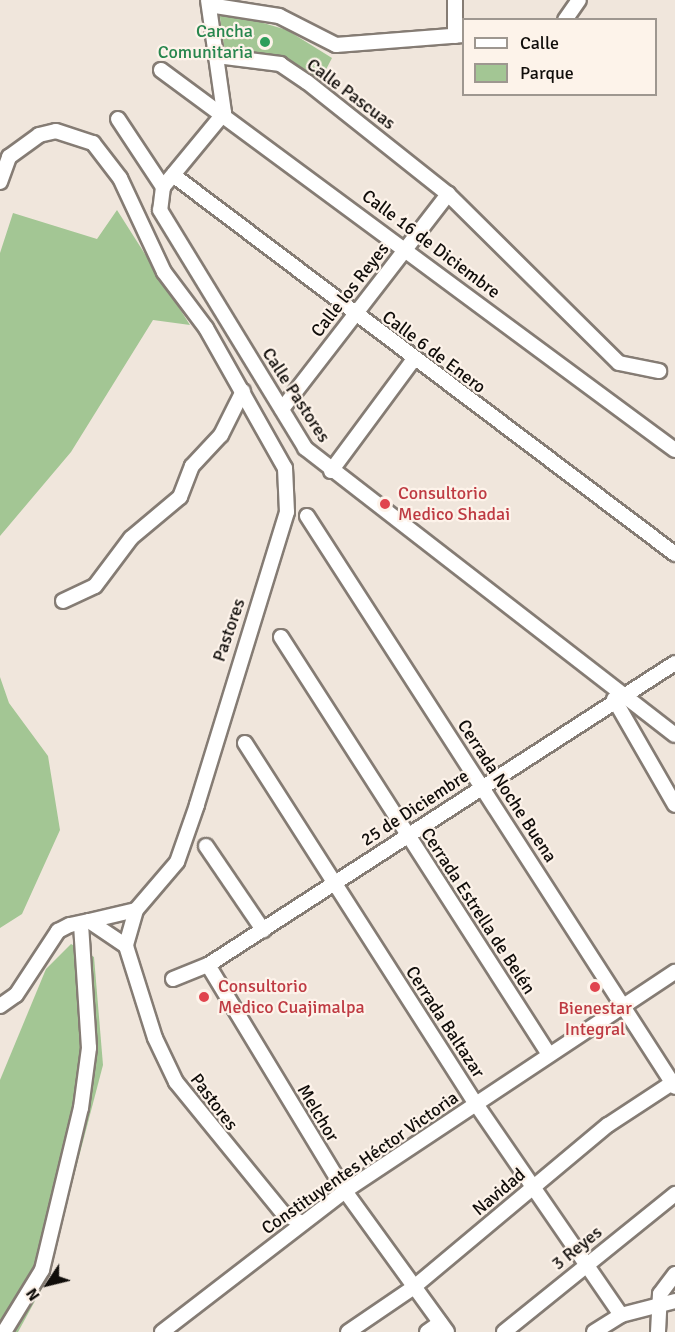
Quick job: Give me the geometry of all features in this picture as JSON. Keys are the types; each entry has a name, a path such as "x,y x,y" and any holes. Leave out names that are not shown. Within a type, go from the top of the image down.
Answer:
{"street":[{"path":"118,119 163,187 224,113 208,3 279,16 336,45 459,36 455,0"},
{"path":"566,18 579,0"},
{"name":"Calle Pascuas","path":"217,56 280,64 448,194 619,363 659,371"},
{"name":"Calle 16 de Diciembre","path":"161,70 224,113 406,247 675,450"},
{"name":"Pastores","path":"0,182 9,157 39,135 56,131 93,143 120,178 164,272 243,391 280,452 288,490 287,512 177,862 136,910 126,946 155,1038 176,1082 282,1213 302,1223"},
{"name":"Calle 6 de Enero","path":"173,175 413,360 675,554"},
{"name":"Calle Pastores","path":"163,187 160,210 305,448 617,697 675,735"},
{"name":"Calle los Reyes","path":"282,409 448,194"},
{"path":"331,471 413,360"},
{"path":"63,601 95,586 131,538 180,497 192,466 221,435 243,391"},
{"name":"Cerrada Noche Buena","path":"307,516 674,1083"},
{"name":"Cerrada Estrella de Belén","path":"281,637 548,1053"},
{"name":"25 de Diciembre","path":"173,979 208,965 617,697 675,663"},
{"path":"617,697 675,805"},
{"name":"Cerrada Baltazar","path":"245,743 476,1104 621,1315"},
{"path":"206,846 263,930"},
{"path":"0,1006 16,995 58,931 136,910"},
{"path":"85,922 126,946"},
{"path":"4,1332 42,1270 81,1108 89,1048 85,922"},
{"name":"Melchor","path":"208,965 345,1191 443,1327"},
{"name":"Constituyentes Héctor Victoria","path":"162,1332 345,1191 548,1053 675,972"},
{"name":"Navidad","path":"348,1332 414,1287 608,1125 674,1083"},
{"name":"3 Reyes","path":"504,1332 585,1264 675,1194"},
{"path":"658,1332 660,1294 675,1274"},
{"path":"594,1332 621,1315 675,1302"},
{"path":"427,1332 443,1327"}],"green space":[{"name":"Cancha Comunitaria","path":"219,10 287,30 332,58 320,81 280,60 225,54"},
{"path":"117,210 190,325 153,320 71,452 0,536 0,253 13,213 97,239"},
{"path":"0,677 9,703 48,756 60,830 22,914 0,928"},
{"path":"71,944 94,957 103,1065 47,1279 18,1332 0,1332 0,1080 46,969"}],"place":[{"name":"Cancha Comunitaria","path":"265,42"},
{"name":"Consultorio Medico Shadai","path":"385,504"},
{"name":"Bienestar Integral","path":"595,987"},
{"name":"Consultorio Medico Cuajimalpa","path":"204,997"}]}
